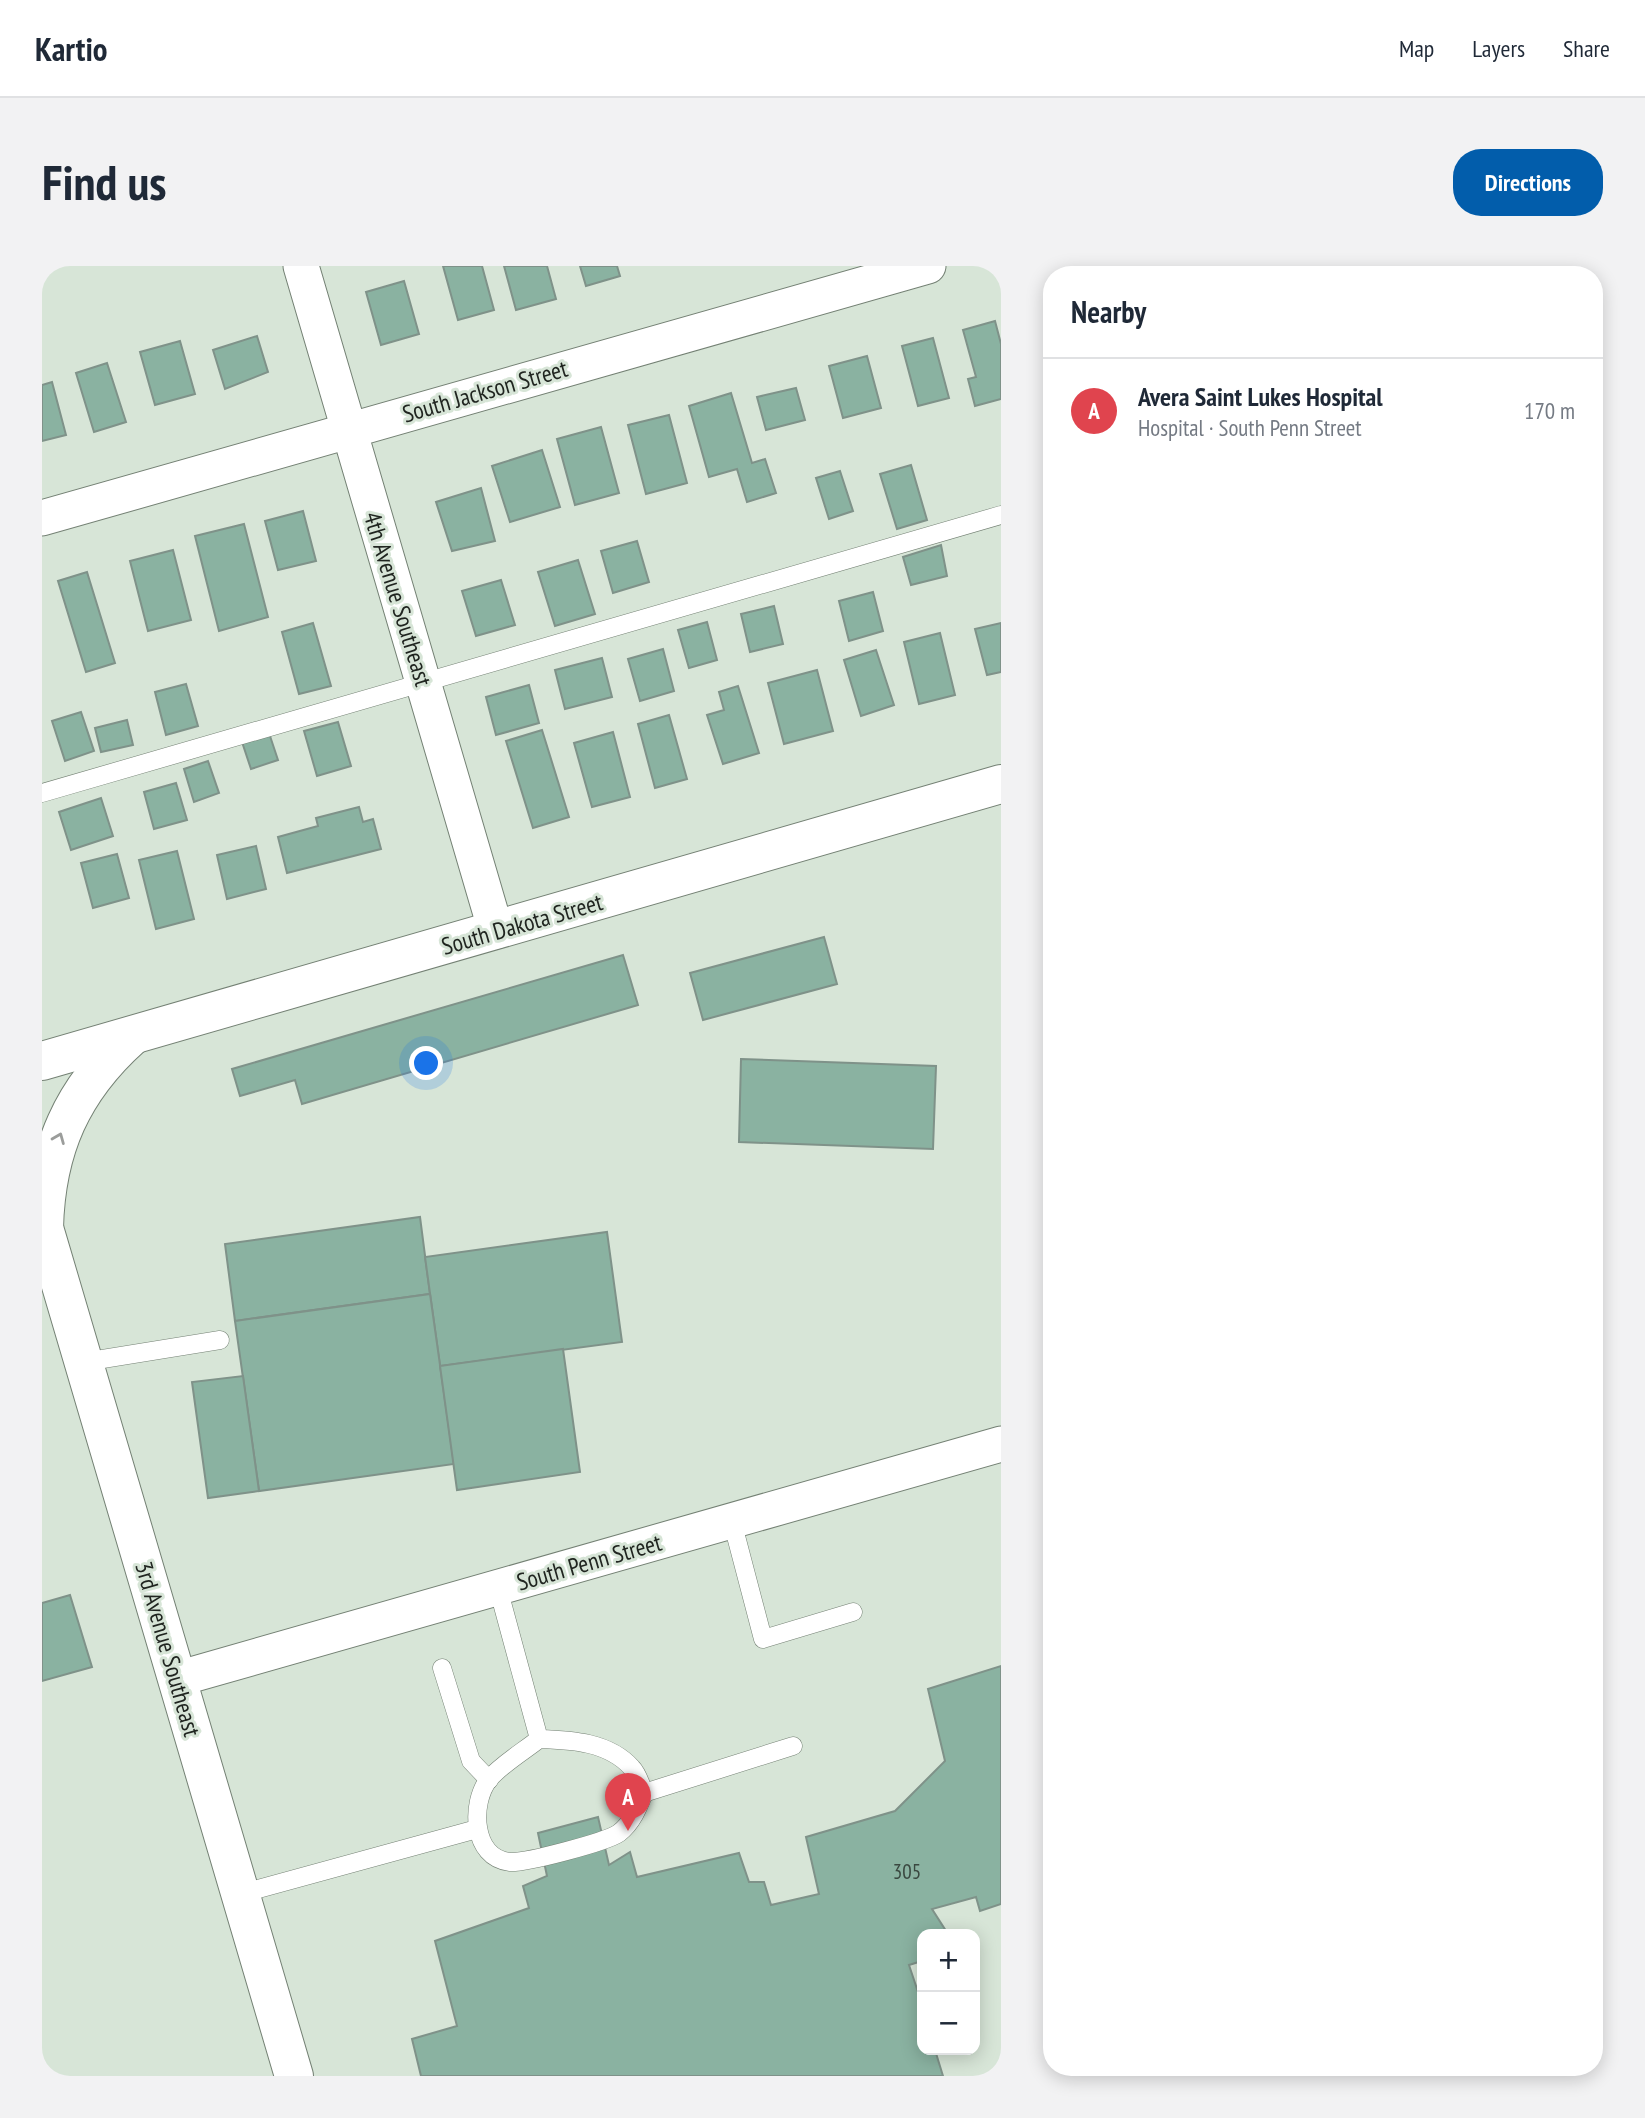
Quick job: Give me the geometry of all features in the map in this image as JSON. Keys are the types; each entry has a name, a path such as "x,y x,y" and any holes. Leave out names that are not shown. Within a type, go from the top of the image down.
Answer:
{"street":[{"name":"4th Avenue Southeast","path":"301,266 496,931"},
{"name":"South Jackson Street","path":"42,518 347,429 928,266"},
{"name":"South Dakota Street","path":"42,1061 1001,784"},
{"name":"3rd Avenue Southeast","path":"133,1035 107,1059 65,1123 52,1156 45,1188 44,1231 294,2076"},
{"name":"South Penn Street","path":"177,1679 1001,1444"}],"lane":[{"path":"42,793 1001,516"},
{"path":"84,1362 220,1340"},
{"path":"732,1521 763,1639 853,1612"},
{"path":"498,1588 540,1739"},
{"path":"442,1668 471,1761 489,1780"},
{"path":"540,1739 579,1740 607,1750 633,1768 644,1793 635,1815 618,1834 530,1861 508,1862 491,1854 477,1829 476,1805 489,1780 540,1739"},
{"path":"644,1793 793,1746"},
{"path":"240,1894 477,1829"}],"building":[{"path":"443,266 482,266 494,310 458,320"},
{"path":"504,266 547,266 556,299 516,310"},
{"path":"580,266 617,266 620,276 586,286"},
{"path":"404,281 419,334 381,345 366,292"},
{"path":"995,321 1001,344 1001,399 975,406 968,379 976,377 963,330"},
{"path":"257,336 268,372 225,389 213,350"},
{"path":"933,338 949,398 918,406 902,346"},
{"path":"180,341 195,394 155,405 140,352"},
{"path":"867,356 881,408 843,418 829,366"},
{"path":"107,363 126,422 94,432 76,373"},
{"path":"52,382 66,435 42,441 42,385"},
{"path":"796,388 805,420 766,430 757,397"},
{"path":"731,393 752,463 765,459 776,493 747,502 737,469 709,477 689,406"},
{"path":"669,415 687,483 646,494 628,425"},
{"path":"601,427 619,493 575,505 557,439"},
{"path":"542,450 560,507 510,522 492,466"},
{"path":"911,465 927,520 897,529 880,474"},
{"path":"840,471 853,511 829,519 816,478"},
{"path":"481,488 495,541 452,551 436,502"},
{"path":"303,511 316,561 278,570 265,521"},
{"path":"244,524 268,617 219,631 195,536"},
{"path":"637,541 649,582 613,593 601,551"},
{"path":"941,545 947,576 911,585 903,557"},
{"path":"173,550 191,620 148,631 130,561"},
{"path":"578,560 595,614 555,626 538,572"},
{"path":"87,572 115,663 86,672 58,581"},
{"path":"501,580 515,625 476,636 462,591"},
{"path":"873,592 883,631 849,641 839,601"},
{"path":"774,606 783,644 750,652 741,614"},
{"path":"707,622 717,660 689,668 678,630"},
{"path":"313,623 331,686 299,694 282,632"},
{"path":"1001,623 1001,672 987,675 975,629"},
{"path":"940,633 955,695 919,704 904,642"},
{"path":"663,649 674,691 640,701 628,659"},
{"path":"876,650 894,705 861,716 844,660"},
{"path":"602,658 612,697 565,709 555,670"},
{"path":"817,670 833,731 784,744 768,683"},
{"path":"186,684 198,726 166,735 155,692"},
{"path":"529,685 539,723 496,735 486,697"},
{"path":"738,686 759,753 723,764 707,715 724,710 719,692"},
{"path":"81,712 94,751 65,761 52,721"},
{"path":"669,715 687,779 655,788 638,724"},
{"path":"127,720 133,745 101,752 95,728"},
{"path":"338,722 351,766 317,776 304,731"},
{"path":"542,730 569,817 533,828 506,741"},
{"path":"613,732 630,797 592,807 574,743"},
{"path":"269,733 278,760 251,769 242,742"},
{"path":"208,761 219,793 194,802 184,769"},
{"path":"176,783 187,820 154,829 144,792"},
{"path":"101,798 113,836 71,850 59,812"},
{"path":"359,807 363,822 373,819 381,849 287,873 278,837 318,826 316,818"},
{"path":"256,846 266,889 227,899 217,855"},
{"path":"177,851 194,919 156,929 139,860"},
{"path":"117,854 129,898 93,908 81,863"},
{"path":"824,937 837,984 703,1020 690,973"},
{"path":"623,955 638,1005 302,1104 295,1080 240,1096 232,1069"},
{"path":"741,1059 936,1066 933,1149 739,1142"},
{"path":"420,1217 430,1294 235,1321 225,1244"},
{"path":"607,1232 622,1342 440,1366 425,1257"},
{"path":"430,1294 454,1464 259,1491 235,1321"},
{"path":"563,1349 580,1472 457,1490 440,1366"},
{"path":"243,1376 259,1491 208,1498 192,1382"},
{"path":"70,1595 92,1667 42,1681 42,1603"},
{"path":"1001,1666 1001,1904 980,1911 976,1897 932,1909 945,1929 917,1929 917,1963 909,1965 917,1989 917,2055 937,2055 943,2076 421,2076 412,2039 457,2026 435,1941 529,1908 523,1886 547,1876 538,1833 598,1817 609,1865 630,1852 637,1877 739,1853 749,1882 764,1882 771,1905 819,1894 806,1837 895,1811 945,1761 928,1689"}],"place":[{"name":"Avera Saint Lukes Hospital","path":"628,1831"}]}
